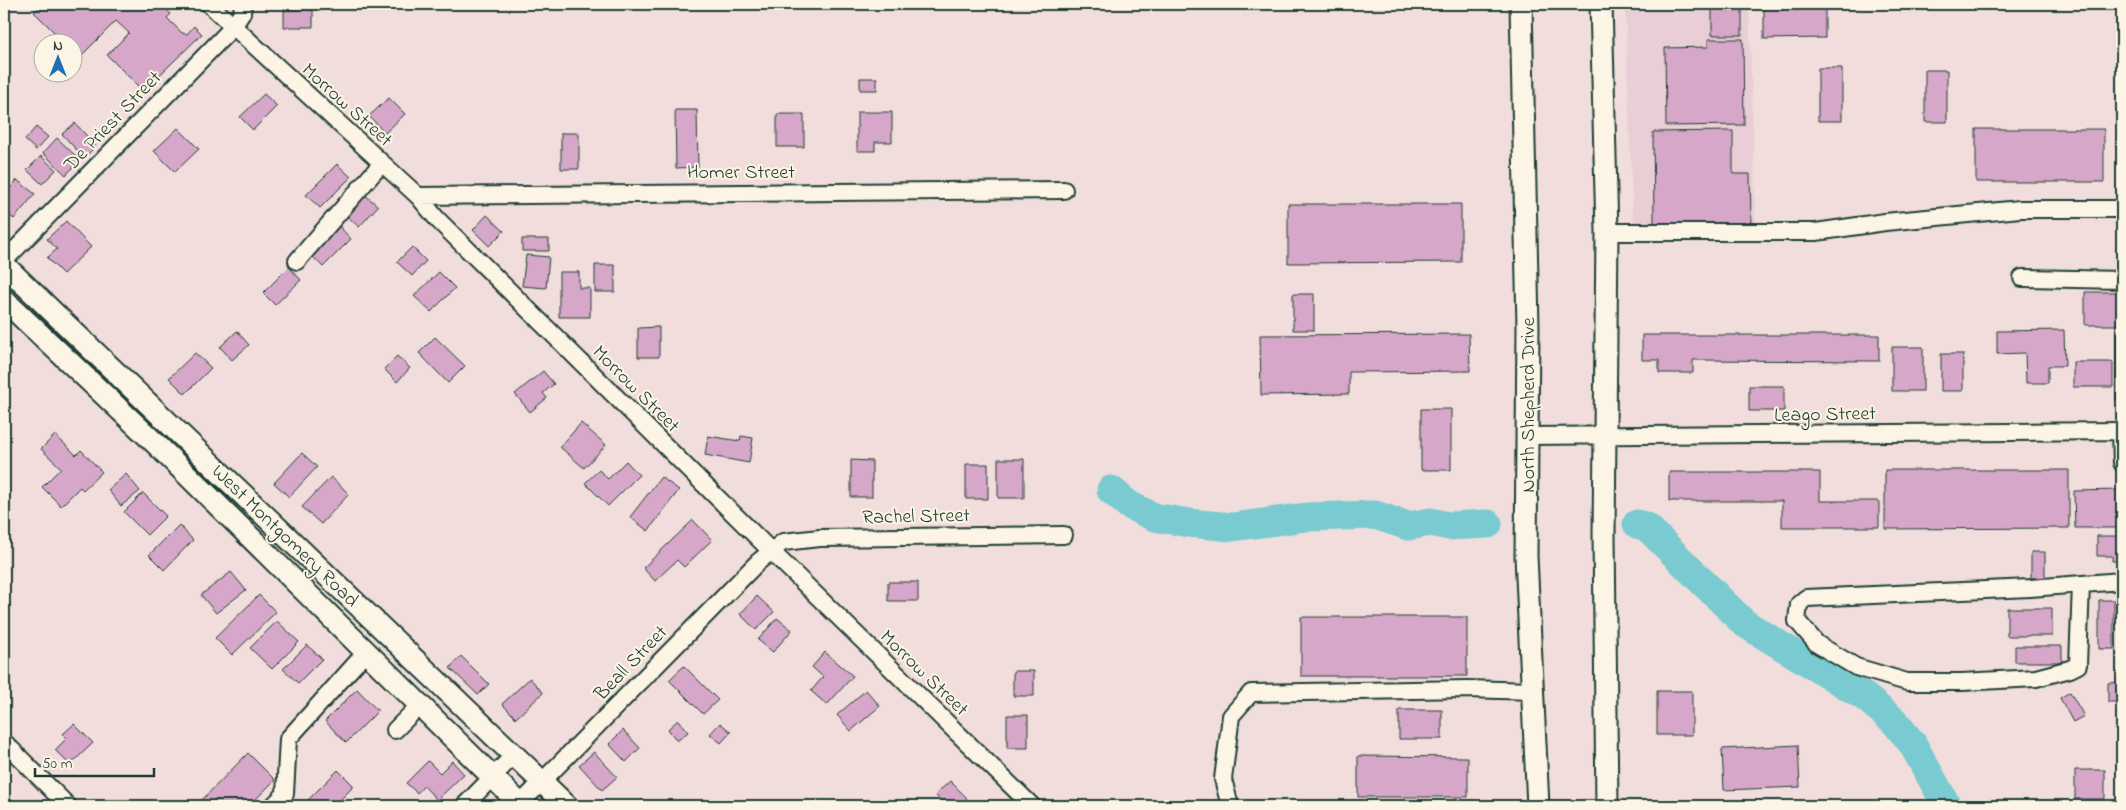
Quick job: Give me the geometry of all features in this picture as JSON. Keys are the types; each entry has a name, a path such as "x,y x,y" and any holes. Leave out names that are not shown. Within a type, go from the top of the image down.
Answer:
{"main road":[{"name":"North Shepherd Drive","path":"1521,4 1528,327 1526,556 1538,806"},
{"path":"1601,4 1607,232 1605,436 1607,806"},
{"name":"West Montgomery Road","path":"4,265 568,806"},
{"name":"West Montgomery Road","path":"4,300 156,444 521,805"},
{"path":"156,444 173,427"},
{"path":"323,608 342,589"}],"street":[{"name":"Morrow Street","path":"209,4 418,196 438,219 771,551 1032,806"},
{"name":"De Priest Street","path":"4,261 232,27 242,13 243,4"},
{"path":"297,261 382,163"},
{"name":"Homer Street","path":"418,196 1064,190"},
{"path":"1607,232 1816,232 1885,222 2020,209 2122,209"},
{"path":"2022,278 2122,280"},
{"name":"Leago Street","path":"1528,436 2122,431"},
{"path":"2122,431 2122,463"},
{"name":"Rachel Street","path":"771,551 784,542 820,538 1064,535"},
{"name":"Beall Street","path":"521,805 771,551"},
{"path":"2081,584 2078,665 2036,678 1962,682 1907,682 1856,667 1817,644 1797,621 1799,604 1806,598 1936,594 2122,581"},
{"path":"273,806 285,794 288,739 367,651"},
{"path":"1230,806 1223,779 1231,716 1251,693 1467,689 1532,691"},
{"path":"395,730 420,704"},
{"path":"4,742 68,806"},
{"path":"464,806 514,755"}],"shaded area":[{"path":"1625,4 1749,4 1756,228 1633,229"}],"building":[{"path":"43,4 161,4 171,14 167,18 182,33 187,34 194,26 202,34 143,91 107,55 129,33 116,21 82,55 82,32 54,32 34,12"},
{"path":"1712,4 1742,4 1742,35 1712,35"},
{"path":"1764,4 1825,4 1825,38 1764,39"},
{"path":"284,10 313,10 313,27 284,27"},
{"path":"1708,39 1743,39 1744,125 1666,126 1665,48 1708,47"},
{"path":"1818,68 1842,68 1842,121 1818,121"},
{"path":"1925,70 1947,70 1947,122 1925,122"},
{"path":"860,78 877,78 877,90 860,90"},
{"path":"264,94 277,106 253,130 240,117"},
{"path":"389,98 405,114 385,133 369,116"},
{"path":"675,110 697,110 698,167 676,168"},
{"path":"857,112 892,112 892,142 875,142 875,151 857,151"},
{"path":"777,114 804,114 804,147 777,147"},
{"path":"75,123 96,146 84,158 62,134"},
{"path":"36,127 48,137 36,150 25,140"},
{"path":"178,128 199,149 175,172 154,151"},
{"path":"1976,129 2104,129 2104,182 1976,182"},
{"path":"1733,131 1733,174 1750,174 1751,223 1654,223 1653,132"},
{"path":"561,133 579,133 579,169 561,169"},
{"path":"57,138 80,160 66,175 43,153"},
{"path":"41,156 56,170 42,184 27,170"},
{"path":"337,164 351,177 320,208 306,195"},
{"path":"17,180 35,194 14,219 4,211 4,196"},
{"path":"364,194 378,206 359,227 345,214"},
{"path":"1288,204 1461,204 1461,262 1288,263"},
{"path":"487,215 504,231 489,246 473,230"},
{"path":"66,221 91,247 63,274 47,258 57,249 47,239"},
{"path":"339,226 351,239 323,267 311,255"},
{"path":"522,239 549,239 549,251 522,251"},
{"path":"412,247 426,261 412,276 397,262"},
{"path":"526,255 549,257 546,288 522,286"},
{"path":"595,265 615,265 615,292 595,292"},
{"path":"289,267 301,280 275,305 263,293"},
{"path":"439,272 455,288 431,312 414,296"},
{"path":"559,272 579,272 579,288 590,288 590,317 559,317"},
{"path":"2085,292 2122,292 2122,325 2085,325"},
{"path":"1293,294 1314,294 1314,330 1293,330"},
{"path":"659,327 659,357 638,357 638,328"},
{"path":"2064,330 2065,366 2048,366 2048,383 2026,383 2025,353 1997,354 1997,331"},
{"path":"2116,330 2122,330 2122,400 2116,400"},
{"path":"237,331 249,345 232,360 220,347"},
{"path":"1469,334 1470,371 1349,372 1349,394 1261,395 1260,335"},
{"path":"1642,335 1879,335 1879,361 1693,360 1693,373 1659,373 1659,360 1642,360"},
{"path":"435,337 465,366 448,383 419,353"},
{"path":"1892,347 1923,347 1923,391 1892,391"},
{"path":"195,353 211,368 185,394 169,378"},
{"path":"1941,354 1963,354 1963,391 1941,391"},
{"path":"397,356 410,368 397,382 384,369"},
{"path":"2073,362 2113,362 2113,387 2073,387"},
{"path":"543,371 554,384 543,393 547,398 530,412 515,394"},
{"path":"1749,386 1784,386 1784,411 1749,411"},
{"path":"1421,409 1451,409 1451,470 1421,470"},
{"path":"581,423 606,445 584,468 560,447"},
{"path":"55,435 76,455 81,450 102,472 83,490 80,487 61,506 42,487 61,468 41,449"},
{"path":"708,436 740,441 741,436 753,438 749,463 705,455"},
{"path":"302,453 317,467 289,497 274,483"},
{"path":"998,459 1024,459 1024,498 998,498"},
{"path":"851,460 872,461 872,497 851,497"},
{"path":"626,461 639,475 608,506 585,483 599,470 608,479"},
{"path":"966,464 988,464 988,499 966,499"},
{"path":"2121,469 2122,528 2075,528 2074,491 2121,490"},
{"path":"1885,470 2069,470 2069,528 1885,529"},
{"path":"1669,472 1820,472 1820,501 1879,501 1879,527 1782,527 1782,501 1669,501"},
{"path":"126,474 140,491 121,506 108,490"},
{"path":"331,477 349,494 321,524 302,507"},
{"path":"661,477 679,490 648,531 630,517"},
{"path":"143,493 166,516 147,535 124,512"},
{"path":"693,520 712,540 684,567 677,560 655,581 643,568"},
{"path":"179,525 193,540 164,570 149,555"},
{"path":"2097,536 2122,536 2122,561 2112,561 2112,556 2097,556"},
{"path":"2031,552 2045,552 2045,578 2031,578"},
{"path":"231,572 246,590 216,613 201,595"},
{"path":"888,582 918,582 918,601 888,601"},
{"path":"259,595 276,612 232,655 215,638"},
{"path":"757,596 774,612 756,630 740,614"},
{"path":"2099,600 2114,600 2114,649 2099,649"},
{"path":"2007,608 2052,608 2052,636 2007,636"},
{"path":"1301,617 1467,617 1467,676 1301,676"},
{"path":"777,618 792,630 773,652 758,640"},
{"path":"277,621 299,642 272,669 250,648"},
{"path":"307,645 322,659 298,683 283,669"},
{"path":"2015,646 2062,646 2062,662 2015,662"},
{"path":"825,652 853,676 827,705 811,691 823,677 812,667"},
{"path":"461,656 489,684 478,695 450,668"},
{"path":"684,666 718,700 703,714 669,680"},
{"path":"1013,671 1034,671 1034,696 1013,696"},
{"path":"530,678 543,693 516,718 502,704"},
{"path":"2122,682 2122,702 2108,702 2108,683"},
{"path":"357,689 378,711 346,743 325,721"},
{"path":"866,690 880,706 851,731 837,715"},
{"path":"1657,691 1692,691 1692,735 1657,735"},
{"path":"2070,692 2084,716 2073,722 2060,698"},
{"path":"1399,710 1442,710 1442,739 1399,739"},
{"path":"1007,715 1028,715 1028,748 1007,748"},
{"path":"678,720 688,732 677,741 668,729"},
{"path":"720,723 731,732 721,743 710,734"},
{"path":"74,724 93,743 70,765 55,750 67,738 63,734"},
{"path":"623,730 640,748 626,762 609,744"},
{"path":"1798,745 1800,787 1724,790 1722,749"},
{"path":"594,752 617,777 602,790 579,765"},
{"path":"248,753 275,780 249,806 196,806"},
{"path":"1358,756 1468,757 1468,797 1358,797"},
{"path":"428,761 440,773 452,761 464,774 437,800 424,786 417,793 406,783"},
{"path":"338,770 354,786 334,806 314,806 308,800"},
{"path":"2075,770 2105,770 2105,799 2075,799"},
{"path":"950,781 967,798 958,806 947,806 935,795"}],"waterway":[{"path":"1111,490 1129,505 1154,517 1189,523 1232,527 1307,517 1375,515 1408,526 1431,522 1448,526 1488,524"},
{"path":"1637,524 1647,527 1744,623 1865,697 1894,721 1912,743 1947,806"}]}
